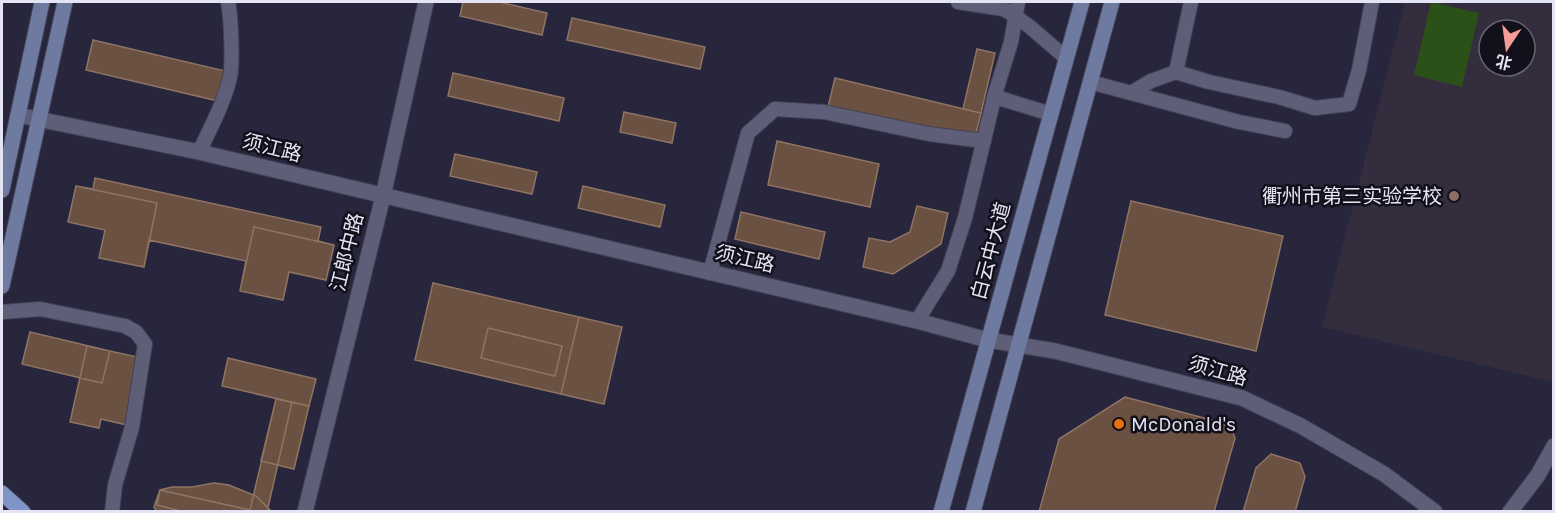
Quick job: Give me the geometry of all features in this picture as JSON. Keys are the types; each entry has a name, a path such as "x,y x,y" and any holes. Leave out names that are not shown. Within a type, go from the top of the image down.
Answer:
{"main road":[{"path":"2,190 42,2"},
{"path":"2,286 65,2"},
{"name":"白云中大道","path":"940,512 1082,2"},
{"path":"973,512 1112,2"},
{"path":"2,494 23,512"}],"street":[{"path":"199,152 213,123 230,76 228,2"},
{"name":"江郎中路","path":"305,512 383,196 426,2"},
{"path":"958,2 1004,9 1066,58"},
{"path":"917,321 948,271 965,218 995,94 1011,42 1018,2"},
{"path":"1176,72 1191,2"},
{"path":"1131,93 1151,81 1176,72 1209,82 1280,97 1315,108 1349,104 1359,70 1372,2"},
{"path":"1090,82 1239,122 1285,131"},
{"path":"995,94 1002,99 1051,114"},
{"path":"710,273 748,133 775,109 824,112 929,134 984,141"},
{"name":"须江路","path":"18,115 199,152 917,321 988,340 1055,351 1242,398 1301,426 1384,474 1435,512"},
{"path":"2,312 40,309 124,326 136,332 145,344 132,427 115,485 112,512"},
{"path":"1510,512 1538,475 1554,446"}],"shaded area":[{"name":"衢州市第三实验学校","path":"1405,2 1553,2 1553,382 1322,327"}],"green space":[{"path":"1431,2 1479,13 1462,87 1414,75"}],"building":[{"path":"463,2 499,2 547,13 542,35 460,16"},
{"path":"572,18 705,47 700,69 567,40"},
{"path":"93,40 225,71 218,101 86,70"},
{"path":"977,49 995,53 981,113 963,109"},
{"path":"453,73 564,98 559,121 448,96"},
{"path":"835,78 981,113 974,142 828,107"},
{"path":"624,112 676,123 672,143 620,132"},
{"path":"777,141 879,164 870,207 768,185"},
{"path":"455,154 537,172 532,194 450,176"},
{"path":"95,178 321,227 318,241 334,245 326,280 289,272 283,300 240,291 246,261 149,240 144,267 99,258 105,230 68,222 76,186 93,189"},
{"path":"76,186 157,203 144,267 99,258 105,230 68,222"},
{"path":"583,186 665,205 660,227 578,208"},
{"path":"1131,201 1283,236 1256,351 1105,315"},
{"path":"917,206 948,213 941,244 893,274 863,267 869,238 890,242 910,232"},
{"path":"741,212 825,232 819,259 735,239"},
{"path":"254,227 334,245 326,280 289,272 283,300 240,291"},
{"path":"433,283 622,327 604,404 415,360"},
{"path":"579,317 622,327 604,404 561,394"},
{"path":"488,328 562,346 555,376 481,358"},
{"path":"30,332 110,351 102,383 22,364"},
{"path":"87,346 142,358 127,425 101,419 99,428 70,422"},
{"path":"228,358 316,379 309,406 222,386"},
{"path":"1125,397 1230,425 1235,438 1214,512 1039,512 1059,439"},
{"path":"276,399 309,406 294,469 261,461"},
{"path":"276,399 292,402 267,512 254,512 250,510"},
{"path":"1271,454 1300,463 1305,477 1295,512 1243,512 1256,468"},
{"path":"214,483 229,485 256,496 272,512 157,512 154,507 160,490"},
{"path":"160,490 254,512 184,512 157,505"}],"place":[{"name":"衢州市第三实验学校","path":"1454,196"},
{"name":"McDonald's","path":"1119,424"}]}
